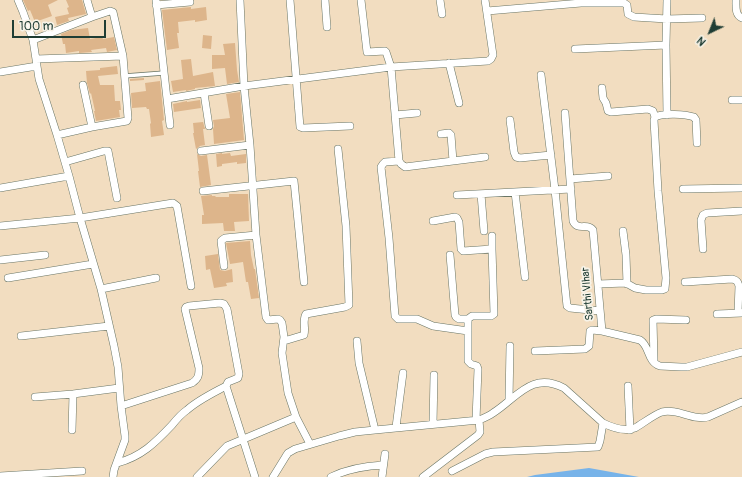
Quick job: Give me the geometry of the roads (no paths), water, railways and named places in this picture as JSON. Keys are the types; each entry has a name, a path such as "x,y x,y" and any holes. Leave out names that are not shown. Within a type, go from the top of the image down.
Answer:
{"street":[{"path":"18,0 33,40 39,79 65,162 101,289 118,367 125,436 113,477"},
{"path":"87,0 92,18"},
{"path":"240,0 244,86 250,145 256,235 266,316 268,320 281,321 284,337 282,353 288,393 296,417 310,444"},
{"path":"290,0 300,126 301,128 350,126"},
{"path":"325,0 327,27"},
{"path":"361,0 367,51 385,51 391,67 401,164 405,167 484,157"},
{"path":"440,0 442,14"},
{"path":"167,99 244,86 391,67 488,61 491,59 493,54 485,0"},
{"path":"667,0 667,115"},
{"path":"736,0 736,12 738,16 742,18"},
{"path":"486,11 526,4 581,1 624,3 627,5 628,14 632,17 667,19 702,18"},
{"path":"170,125 156,2 190,2"},
{"path":"33,40 110,11 113,12 123,56 128,120 125,122 92,127 57,135"},
{"path":"575,49 666,45"},
{"path":"0,72 37,63 123,56"},
{"path":"449,63 459,103"},
{"path":"541,75 567,306 570,308 600,311"},
{"path":"83,86 92,127"},
{"path":"598,284 627,284 635,288 646,290 662,290 666,287 658,191 655,117 653,111 648,109 609,111 603,99 602,88"},
{"path":"204,93 209,126"},
{"path":"732,100 742,100"},
{"path":"395,115 417,113"},
{"name":"Sarthi VIhar","path":"565,113 573,221 574,224 579,227 591,228 593,230 602,331 640,340 645,344 654,363"},
{"path":"655,117 667,115 694,117 696,120 697,143"},
{"path":"510,120 516,157 551,156"},
{"path":"441,134 448,134 451,136 454,161"},
{"path":"201,151 250,145"},
{"path":"284,341 304,335 304,318 306,314 345,307 349,305 350,302 346,226 338,149"},
{"path":"65,162 108,151 117,198"},
{"path":"400,161 385,162 381,167 389,238 395,316 398,319 417,319 433,326 468,331"},
{"path":"0,188 69,176"},
{"path":"570,179 608,176"},
{"path":"203,191 295,182 304,282"},
{"path":"683,189 742,188"},
{"path":"457,195 571,189"},
{"path":"515,192 525,277"},
{"path":"481,194 484,231"},
{"path":"0,226 80,218 171,202 175,203 177,206 191,286"},
{"path":"703,249 701,220 703,215 707,213 742,210"},
{"path":"433,221 455,217 457,218 459,222 462,250 492,249"},
{"path":"623,231 627,284"},
{"path":"224,266 222,240 225,238 256,235"},
{"path":"450,255 456,317 459,319 468,319 472,316 491,316 494,314 492,236"},
{"path":"0,260 45,255"},
{"path":"8,278 93,264"},
{"path":"101,289 156,278"},
{"path":"685,282 736,280 738,283 740,313 717,314"},
{"path":"117,463 126,461 145,451 156,442 188,409 226,386 228,382 238,378 239,374 226,306 220,303 189,306 185,309 199,368 197,380 192,383 121,406"},
{"path":"423,477 480,432 477,420 478,369 477,366 468,361 468,319"},
{"path":"686,320 653,320 654,363 660,366 681,367 742,352"},
{"path":"21,336 109,326"},
{"path":"535,351 585,349 589,346 590,331 602,331"},
{"path":"357,342 359,363 375,430"},
{"path":"510,346 510,400"},
{"path":"396,428 403,373"},
{"path":"433,424 434,375"},
{"path":"273,477 288,453 310,444 346,434 477,420 493,413 522,390 540,383 549,382 557,384 564,388 603,423 616,428 630,430 662,412 675,412 703,418 742,402"},
{"path":"226,386 255,477"},
{"path":"628,386 630,430"},
{"path":"35,397 119,388"},
{"path":"72,430 73,394"},
{"path":"197,477 227,446 296,417"},
{"path":"452,471 485,454 493,452 598,447 603,423"},
{"path":"382,477 385,454"},
{"path":"331,477 354,468 383,465"},
{"path":"0,476 82,471"}],"lane":[{"path":"124,76 164,73"}],"water":[{"path":"589,468 639,477 527,477 535,475"}]}
